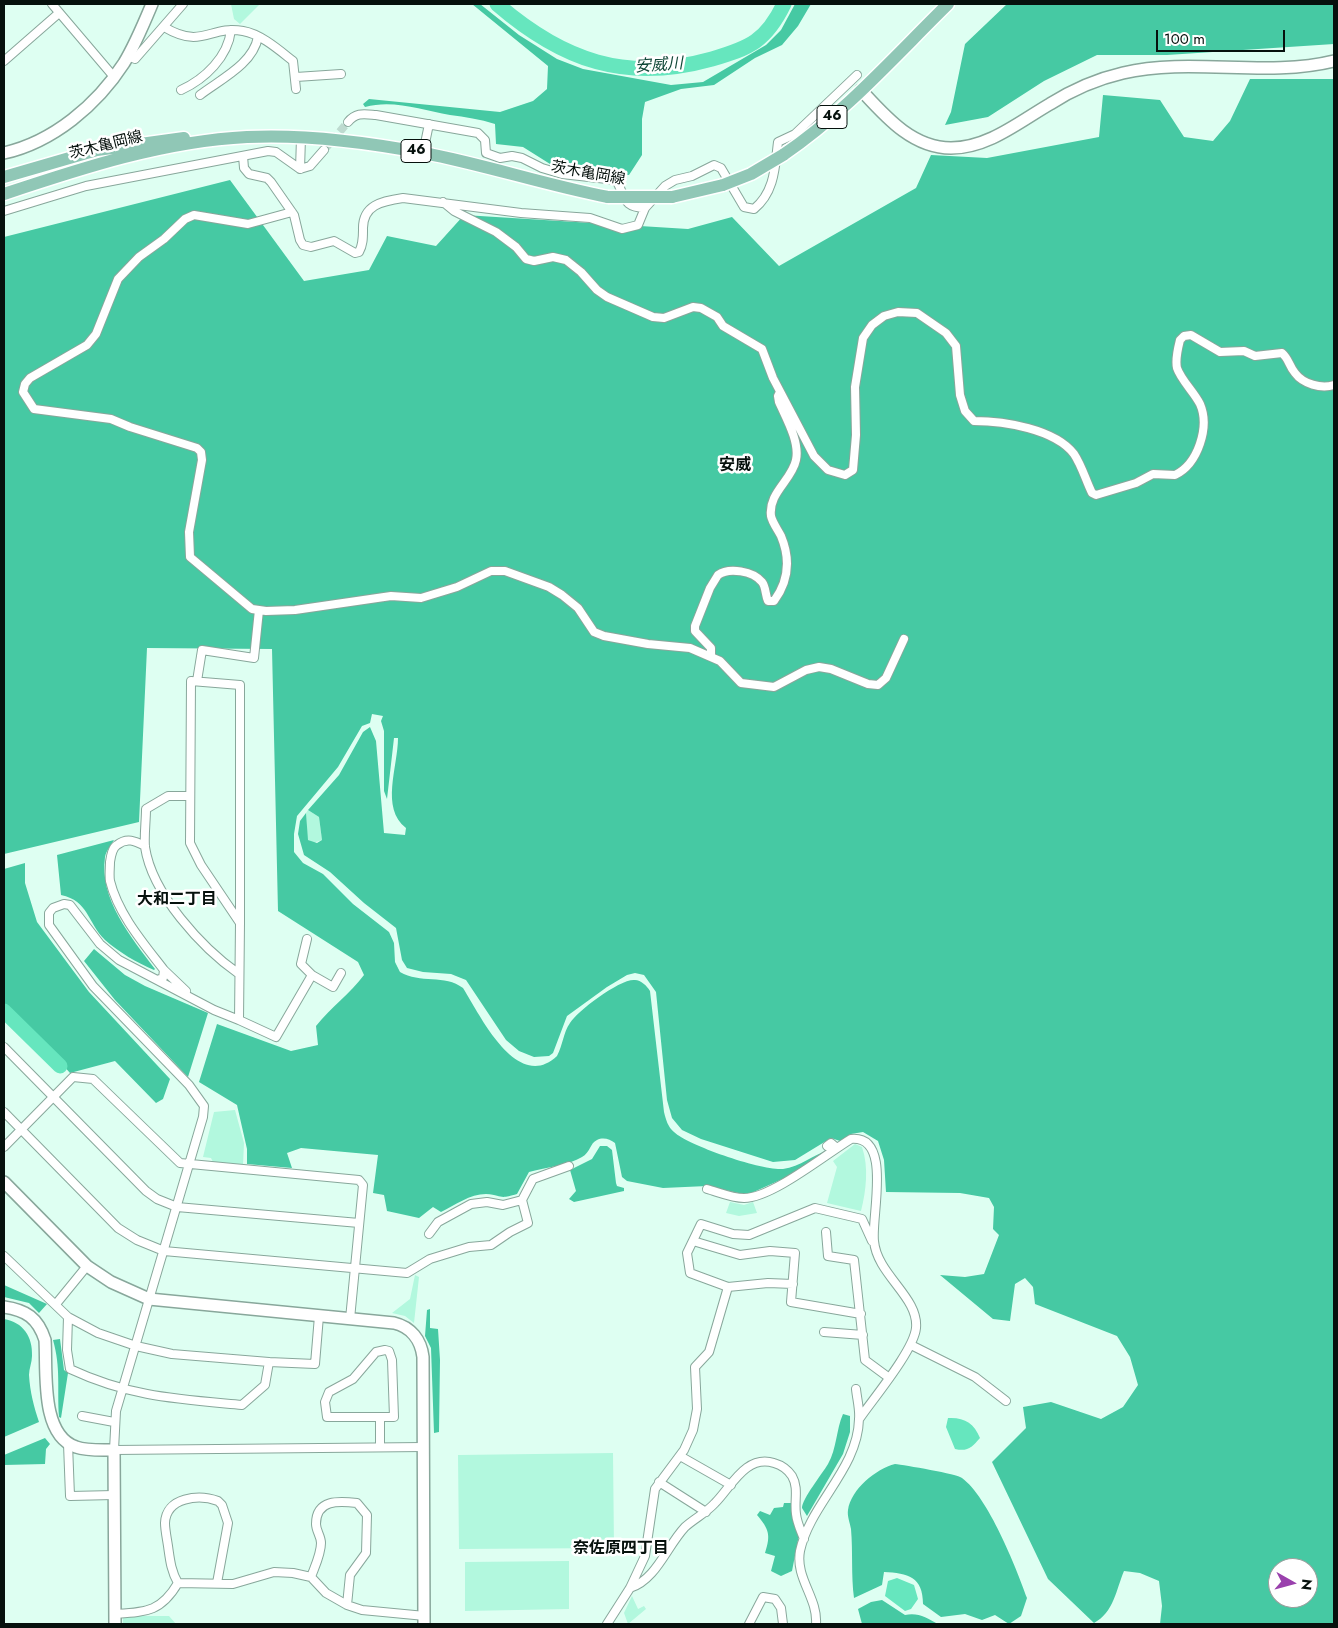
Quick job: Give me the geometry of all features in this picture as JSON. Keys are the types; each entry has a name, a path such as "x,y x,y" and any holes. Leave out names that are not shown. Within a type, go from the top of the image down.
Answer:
{"main road":[{"name":"茨木亀岡線","path":"4,177 97,150 130,144 187,138 300,138 354,142 423,153 608,197 672,197 723,185 744,177 783,155 810,136 861,90 948,4"},
{"name":"茨木亀岡線","path":"4,194 98,164 219,139"}],"street":[{"path":"52,4 114,77"},
{"path":"4,153 39,141 63,127 88,105 114,77 128,56 152,4"},
{"path":"128,56 135,59 183,4"},
{"path":"4,61 59,13"},
{"path":"164,27 187,37 202,37 231,30 250,33 293,61 296,89"},
{"path":"181,90 203,77 226,50 231,30"},
{"path":"200,95 246,60 256,48 258,37"},
{"path":"861,90 886,116 914,139 934,146 949,148 982,143 1006,131 1052,102 1093,82 1123,73 1148,69 1257,69 1333,61"},
{"path":"296,77 341,74"},
{"path":"242,156 244,168 249,174 267,178 292,212 303,245 311,247 334,241 355,253 359,252 363,242 362,220 374,204 384,200 403,198 520,213 590,218 622,228 638,225 645,208 665,186 675,180 692,176 714,165 721,168 744,208 754,209 762,202 772,185 778,142 795,134 857,75"},
{"path":"348,122 353,116 359,114 398,117 478,133 485,140 486,153 500,158 512,156 562,174 616,180 628,204 632,207 645,208"},
{"path":"423,153 429,124"},
{"path":"300,138 300,169"},
{"path":"300,169 310,166 324,150"},
{"path":"4,212 86,186 268,151 276,152 300,169"},
{"path":"443,202 454,211 496,232 516,247 526,259 534,261 553,257 566,260 581,272 597,290 607,297 653,317 664,318 693,307 701,308 717,317 723,326 762,349 780,392 814,456 828,470 845,475 853,470 856,451 854,387 863,338 872,324 884,316 898,312 917,313 946,333 956,346 960,395 965,411 974,421 1012,424 1050,436 1074,454 1092,493 1096,495 1136,483 1153,474 1175,475 1189,464 1197,451 1203,427 1203,415 1200,404 1177,368 1180,340 1184,336 1191,335 1220,352 1244,351 1254,356 1282,353 1289,359 1293,371 1298,376 1316,387 1334,385"},
{"path":"292,212 248,224 194,215 185,219 164,239 139,257 118,279 96,334 87,345 30,378 25,384 23,392 34,409 111,419 197,448 201,452 202,460 189,532 190,557 252,609 295,610 391,596 421,598 449,590 491,571 505,571 549,587 562,595 578,608 594,632 604,636 648,644 690,648 711,656 726,667 741,683 751,686 774,687 806,670 819,667 831,669 868,684 878,685 886,678 904,639"},
{"path":"711,656 711,648 695,631 695,626 710,588 718,575 733,570 755,576 764,586 768,601 771,602 778,595 786,578 784,544 771,516 776,494 793,469 796,451 779,402 778,396 780,392"},
{"path":"197,681 202,650 254,658 259,610"},
{"path":"239,1020 240,923 240,685 191,680 190,843 201,865 240,923"},
{"path":"190,796 168,796 146,809 145,846 156,877 185,924 220,960 239,974"},
{"path":"145,846 121,837 114,847 110,858 110,880 123,912 144,944 164,970 199,1002"},
{"path":"178,1583 170,1597 158,1607 115,1619 114,1422 189,1166 204,1106 189,1085 93,986 49,925 49,913 58,905 70,905 100,944 119,960 199,1002 276,1037 312,975"},
{"path":"306,939 301,964 312,975 333,987 341,973"},
{"path":"157,980 163,978 164,970"},
{"path":"4,1047 157,1200 177,1207 359,1223"},
{"path":"4,1147 73,1077 93,1079 180,1163 189,1166 357,1179 362,1185 350,1319"},
{"path":"4,1112 118,1228 137,1240 164,1251 408,1273 430,1260 461,1249 491,1246 510,1232 528,1223 522,1200 533,1179 569,1166"},
{"path":"707,1189 741,1198 754,1196 811,1167 852,1139 860,1138 871,1146 875,1153 877,1174 874,1247"},
{"path":"827,1146 831,1143 837,1148"},
{"path":"4,1182 87,1266 111,1282 150,1299 398,1324 410,1330 419,1342 423,1357 425,1620 362,1610 347,1605 326,1593 311,1577 274,1572 233,1584 178,1583"},
{"path":"429,1234 438,1222 471,1204 487,1202 503,1205 522,1200"},
{"path":"793,1284 768,1283 728,1287 690,1274 687,1253 701,1224 733,1234 749,1235 815,1208 862,1219 883,1269 914,1311 916,1329 911,1345 860,1418 848,1460 824,1499 804,1539 800,1554 800,1569 815,1607 816,1624"},
{"path":"826,1232 828,1256 854,1260 865,1360 888,1377"},
{"path":"692,1241 740,1256 770,1251 795,1253 791,1302 861,1314"},
{"path":"4,1256 68,1317 98,1333 136,1346 172,1354 316,1364 319,1316"},
{"path":"56,1304 87,1266"},
{"path":"607,1624 630,1588 648,1548 651,1503 659,1482 680,1456 690,1437 696,1416 695,1367 709,1352 728,1287"},
{"path":"4,1307 25,1312 33,1318 42,1330 45,1340 50,1419 59,1436 68,1444 81,1448 114,1450 424,1447"},
{"path":"68,1317 67,1350 70,1369 123,1390 150,1396 242,1405 265,1385 269,1362"},
{"path":"824,1332 863,1335"},
{"path":"911,1345 975,1377 1006,1401"},
{"path":"385,1350 389,1351 392,1360 394,1417 380,1417 327,1417 324,1402 330,1392 353,1379 376,1352 385,1350"},
{"path":"856,1389 860,1418"},
{"path":"82,1416 114,1422"},
{"path":"380,1417 380,1446"},
{"path":"68,1444 70,1505"},
{"path":"680,1456 731,1485"},
{"path":"630,1588 645,1581 677,1535 695,1518 706,1512 746,1468 755,1463 771,1462 785,1469 795,1484 797,1518 804,1539"},
{"path":"659,1482 706,1512"},
{"path":"70,1496 114,1496"},
{"path":"178,1583 171,1571 165,1522 169,1510 177,1502 197,1497 218,1501 226,1515 227,1531 217,1583"},
{"path":"311,1577 321,1545 316,1524 317,1515 322,1506 330,1502 357,1503 367,1515 368,1544 366,1553 350,1575 347,1605"},
{"path":"750,1624 763,1598 768,1596 775,1599 780,1608 783,1624"}],"shaded area":[{"path":"231,4 260,4 240,24 234,19"},
{"path":"472,4 480,4 519,35 557,59 583,69 671,85 703,82 766,45 781,30 795,4 811,4 798,26 782,45 755,58 714,85 681,89 645,102 642,119 642,155 629,175 558,169 523,147 496,144 495,124 484,121 408,106 386,104 365,107 363,104 369,99 500,112 533,101 547,89 548,66"},
{"path":"1007,4 1334,4 1334,44 1167,55 1097,55 1044,81 988,117 945,125 951,112 965,44"},
{"path":"1250,79 1334,79 1334,1624 1160,1624 1162,1606 1159,1581 1140,1573 1124,1571 1110,1607 1094,1623 1048,1579 992,1462 1026,1428 1023,1407 1051,1402 1101,1419 1123,1407 1138,1385 1130,1357 1117,1336 1035,1304 1033,1287 1025,1278 1015,1284 1010,1321 993,1319 940,1275 965,1277 984,1274 999,1235 993,1229 994,1207 989,1198 960,1193 886,1192 884,1160 878,1141 863,1132 851,1134 840,1141 831,1138 795,1160 773,1162 701,1139 682,1130 672,1118 667,1100 656,992 644,975 635,973 627,975 567,1016 553,1053 549,1056 534,1057 519,1051 506,1040 466,980 451,974 423,972 407,968 402,960 396,928 364,903 330,872 304,855 298,834 300,821 306,813 308,840 317,843 322,840 319,817 308,810 339,775 363,732 370,727 376,741 384,833 405,835 406,828 398,820 392,798 398,738 394,738 387,799 384,791 384,731 381,721 383,716 372,714 370,723 362,726 338,767 297,816 294,852 303,863 323,874 353,904 389,932 394,943 395,962 400,972 416,978 448,981 463,988 489,1031 501,1046 514,1058 528,1065 542,1065 557,1056 570,1023 590,1004 620,984 628,981 639,981 646,985 650,991 664,1112 666,1121 674,1132 682,1138 710,1150 744,1162 773,1169 789,1168 829,1150 789,1176 747,1195 707,1186 663,1188 627,1181 622,1177 615,1143 602,1139 595,1141 587,1153 577,1160 529,1172 517,1194 503,1197 480,1194 463,1200 441,1212 433,1207 419,1218 387,1211 384,1195 373,1193 378,1155 301,1148 287,1153 292,1168 247,1164 247,1149 237,1105 199,1082 217,1024 291,1051 318,1045 316,1026 364,975 358,962 278,911 272,649 147,648 139,822 4,854 4,237 230,180 304,281 369,270 387,236 436,246 464,215 688,229 732,217 779,266 916,188 931,155 987,158 1099,137 1103,95 1160,100 1184,137 1213,141 1230,121"},
{"path":"308,810 319,817 322,840 313,843 307,839 306,813"},
{"path":"114,840 107,850 105,857 104,873 107,888 127,931 154,970 128,957 111,945 99,933 87,913 77,902 61,895 57,855"},
{"path":"25,863 25,883 37,922 89,992 170,1079 163,1099 156,1103 115,1061 70,1073 29,1027 4,1003 4,869"},
{"path":"94,949 125,975 145,986 208,1013 188,1077 115,1000 84,961"},
{"path":"235,1110 244,1143 243,1165 213,1162 211,1158 203,1157 214,1112"},
{"path":"855,1144 862,1147 866,1163 861,1211 827,1203 837,1167 833,1161"},
{"path":"600,1146 607,1146 612,1150 616,1183 617,1186 624,1188 624,1191 574,1202 569,1199 576,1191 570,1170 592,1159"},
{"path":"730,1202 744,1205 753,1202 757,1213 739,1216 726,1213"},
{"path":"415,1275 419,1277 414,1323 405,1316 392,1313 410,1299"},
{"path":"4,1285 47,1304 39,1313 29,1303 4,1297"},
{"path":"430,1309 430,1328 438,1329 440,1360 439,1432 434,1433 431,1348 425,1336 427,1310"},
{"path":"4,1319 17,1323 26,1331 29,1337 32,1349 29,1373 32,1399 39,1422 4,1437"},
{"path":"60,1339 64,1370 68,1373 61,1418 59,1417 57,1360 53,1340"},
{"path":"843,1414 850,1416 850,1432 843,1454 807,1516 802,1508 803,1504 831,1458"},
{"path":"948,1418 968,1422 975,1428 980,1438 969,1448 963,1450 955,1449 946,1427"},
{"path":"45,1438 50,1444 46,1449 45,1464 4,1465 4,1455"},
{"path":"613,1453 614,1548 459,1549 458,1455"},
{"path":"895,1464 958,1476 972,1487 982,1500 1000,1534 1027,1598 1021,1616 1009,1624 995,1615 982,1620 965,1614 941,1617 923,1604 920,1588 912,1578 907,1575 884,1572 882,1585 854,1598 851,1529 848,1517 850,1502 865,1481 880,1470"},
{"path":"784,1503 792,1503 799,1535 792,1571 781,1576 771,1571 775,1556 765,1553 768,1532 757,1515 760,1511 770,1515 774,1508 783,1507"},
{"path":"569,1561 569,1609 465,1611 465,1562"},
{"path":"897,1578 914,1585 918,1599 911,1609 905,1611 885,1596 888,1581"},
{"path":"632,1596 638,1609 644,1606 646,1609 628,1624 624,1613"},
{"path":"882,1600 905,1615 918,1615 938,1624 862,1624 858,1609 871,1602"},
{"path":"123,1616 169,1616 176,1624 123,1624"}],"waterway":[{"name":"安威川","path":"497,4 546,40 571,53 597,62 651,69 681,66 712,59 747,47 770,27 784,4"},
{"path":"4,1011 60,1066"}],"tunnel":[{"path":"324,150 348,122"}],"district":[{"name":"安威","path":"735,466"},
{"name":"大和二丁目","path":"177,900"},
{"name":"奈佐原四丁目","path":"621,1549"}]}
